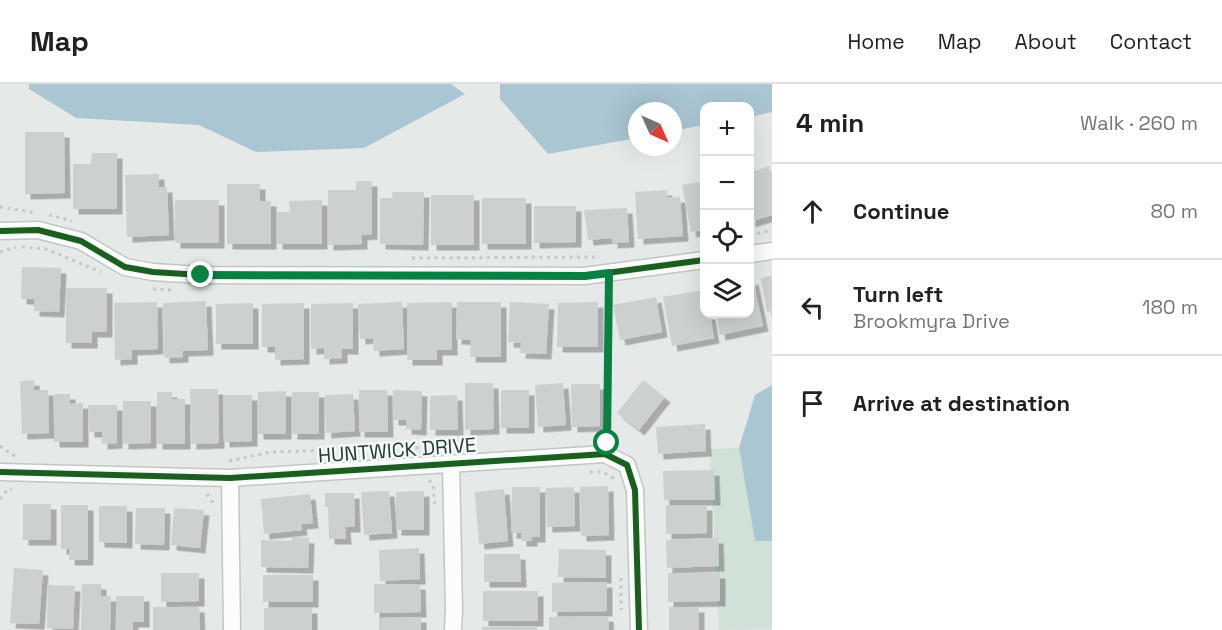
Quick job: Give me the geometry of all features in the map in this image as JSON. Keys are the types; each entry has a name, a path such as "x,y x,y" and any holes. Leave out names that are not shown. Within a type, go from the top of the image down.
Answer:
{"street":[{"path":"0,231 38,230 81,240 125,267 153,272 201,275 585,276 700,261"},
{"path":"754,254 772,252"},
{"name":"HUNTWICK DRIVE","path":"0,472 227,470 451,455 605,454 627,465 636,490 639,630"},
{"path":"451,455 453,630"},
{"path":"227,470 232,630"}],"path":[{"path":"0,207 64,218 73,222"},
{"path":"754,234 772,230"},
{"path":"408,258 608,257 607,443 614,443"},
{"path":"0,446 18,459"},
{"path":"227,470 271,452 451,455"},
{"path":"580,472 603,472 615,479 617,485"},
{"path":"427,478 433,485 435,517"},
{"path":"0,499 8,489 20,489"},
{"path":"202,493 208,494 215,506"},
{"path":"621,567 622,620"}],"shaded area":[{"path":"739,448 755,540 772,541 772,629 719,630 710,449"}],"water":[{"path":"29,84 451,84 465,94 364,148 256,152 199,125 76,118 29,89"},
{"path":"500,84 772,84 772,112 754,116 754,102 700,102 700,126 682,129 682,102 628,102 628,140 548,154 500,99"},
{"path":"772,385 772,541 755,541 739,448 755,395"}],"building":[{"path":"25,132 64,132 65,193 25,194"},
{"path":"92,153 117,153 117,209 73,209 73,164 91,164"},
{"path":"769,166 772,175 772,215 754,221 754,210 754,172"},
{"path":"159,174 159,187 167,187 169,235 127,237 125,175"},
{"path":"356,181 372,181 372,234 362,235 362,244 328,245 328,190 356,190"},
{"path":"700,182 700,231 691,232 682,185"},
{"path":"227,184 260,184 260,201 271,201 271,244 227,244"},
{"path":"667,190 667,198 680,197 683,236 638,239 635,192"},
{"path":"392,192 424,192 423,245 380,244 380,198 393,198"},
{"path":"431,195 474,195 474,245 431,245"},
{"path":"482,198 526,198 526,244 482,244"},
{"path":"175,200 219,200 219,243 175,243"},
{"path":"322,200 322,244 277,244 277,212 290,212 289,201"},
{"path":"534,206 576,206 576,242 534,243"},
{"path":"627,208 629,242 612,243 612,238 588,240 584,210"},
{"path":"22,267 61,268 59,312 34,311 34,299 21,299"},
{"path":"772,276 772,311 767,312 761,278"},
{"path":"754,284 763,326 720,335 717,318 754,318"},
{"path":"66,288 107,288 107,332 92,332 92,343 66,343"},
{"path":"700,291 700,318 711,318 714,338 672,346 663,297"},
{"path":"656,297 662,332 620,340 613,305"},
{"path":"206,301 208,350 183,351 183,357 164,358 163,303"},
{"path":"157,302 158,349 132,350 132,359 115,360 114,303"},
{"path":"402,302 404,349 374,351 373,338 360,339 358,304"},
{"path":"452,302 452,350 437,350 437,360 407,360 407,303"},
{"path":"457,302 501,302 501,357 470,357 471,340 456,339"},
{"path":"510,302 549,304 546,354 520,353 521,343 508,342"},
{"path":"598,302 598,347 557,347 558,303"},
{"path":"253,303 253,344 216,344 216,304"},
{"path":"304,303 304,359 275,360 275,347 262,347 262,304"},
{"path":"353,303 353,349 342,349 342,358 324,359 324,348 311,349 311,304"},
{"path":"34,380 34,390 48,390 49,433 22,434 20,381"},
{"path":"643,380 665,397 639,430 617,413"},
{"path":"465,383 493,383 494,429 465,430"},
{"path":"563,383 566,425 538,427 535,385"},
{"path":"571,384 600,384 600,426 572,427"},
{"path":"190,389 218,389 219,443 191,444"},
{"path":"359,390 387,390 388,432 359,432"},
{"path":"393,390 422,391 421,430 406,429 406,420 393,420"},
{"path":"501,390 529,390 529,428 501,428"},
{"path":"286,391 286,434 258,434 258,392"},
{"path":"157,392 172,392 172,399 185,399 185,444 157,444"},
{"path":"292,392 319,392 319,434 292,434"},
{"path":"54,394 70,394 70,404 83,403 83,442 54,442"},
{"path":"353,394 355,431 326,433 325,395"},
{"path":"223,395 252,395 252,441 224,442"},
{"path":"457,395 458,430 430,430 430,396"},
{"path":"123,401 151,401 151,443 123,444"},
{"path":"88,405 117,405 117,443 102,444 102,432 89,432"},
{"path":"705,424 706,451 658,454 656,427"},
{"path":"714,470 715,500 664,500 663,471"},
{"path":"608,486 609,535 581,536 580,487"},
{"path":"512,487 540,487 540,537 532,537 532,541 521,541 521,533 511,533"},
{"path":"574,487 575,526 547,527 546,488"},
{"path":"504,489 508,541 479,544 475,492"},
{"path":"389,491 392,533 364,535 361,492"},
{"path":"424,491 424,530 396,530 396,492"},
{"path":"325,493 354,493 355,527 345,527 346,539 329,539"},
{"path":"310,494 313,523 301,524 302,530 264,534 261,499"},
{"path":"23,504 51,504 51,540 23,540"},
{"path":"61,505 88,505 88,560 69,560 69,549 61,549"},
{"path":"666,505 707,505 707,533 666,534"},
{"path":"99,506 127,506 127,543 99,542"},
{"path":"136,508 165,508 164,545 135,544"},
{"path":"174,508 204,510 200,548 171,545"},
{"path":"292,537 309,538 308,568 261,567 261,540 292,541"},
{"path":"718,538 719,566 667,568 666,540"},
{"path":"419,548 420,579 380,581 379,550"},
{"path":"559,549 606,550 606,578 558,577"},
{"path":"484,554 520,554 521,582 484,582"},
{"path":"14,568 43,570 39,624 10,623"},
{"path":"161,573 199,573 199,601 161,602"},
{"path":"668,573 720,573 720,601 668,602"},
{"path":"263,575 313,575 313,602 263,602"},
{"path":"607,582 607,611 552,612 552,583"},
{"path":"82,584 101,584 101,596 111,596 110,630 81,630"},
{"path":"374,584 420,584 421,612 374,613"},
{"path":"48,585 75,586 73,629 47,628"},
{"path":"483,591 538,591 538,621 483,621"},
{"path":"116,596 144,596 144,622 133,622 133,630 116,630"},
{"path":"153,607 199,607 200,630 153,630"},
{"path":"669,607 699,607 699,630 669,630"},
{"path":"264,608 312,608 312,630 264,630"},
{"path":"608,616 609,630 549,630 549,617"},
{"path":"421,617 421,630 379,630 379,618"},
{"path":"537,626 537,630 482,630 482,627"}],"cycle path":[{"path":"0,231 38,230 81,241 125,267 153,272 201,275 584,276 700,261"},
{"path":"0,472 230,478 605,454 627,465 635,490 639,630"}],"route":[{"path":"201,275 585,276 609,273 607,443"}]}
